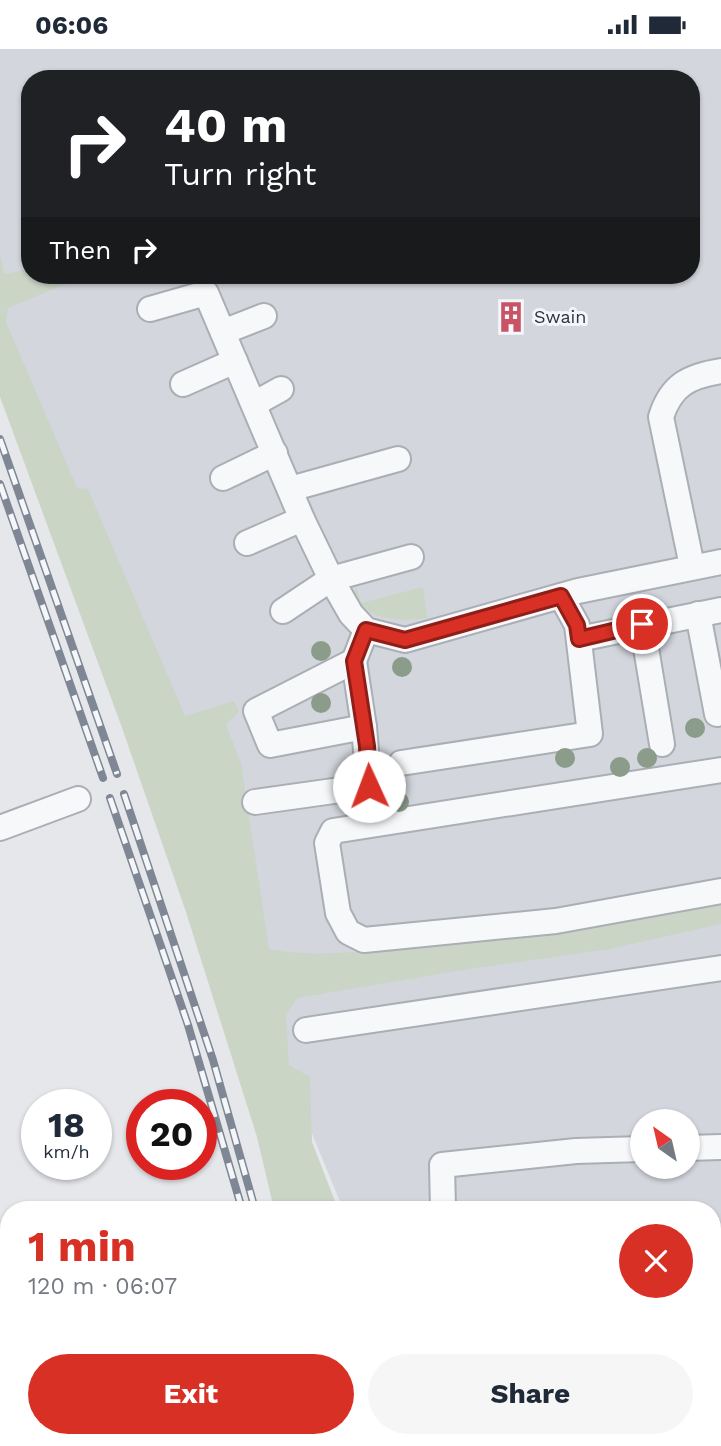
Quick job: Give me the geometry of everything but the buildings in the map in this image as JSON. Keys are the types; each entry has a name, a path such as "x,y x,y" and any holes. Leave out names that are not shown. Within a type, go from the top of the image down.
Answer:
{"street":[{"path":"150,309 206,293 302,519 351,614 366,630 405,640 561,596 692,566 721,562"},
{"path":"223,332 264,316"},
{"path":"183,384 235,361"},
{"path":"692,566 661,417 667,398 680,384 694,375 721,371"},
{"path":"254,404 281,389"},
{"path":"223,478 275,453"},
{"path":"290,489 398,459"},
{"path":"247,543 302,519"},
{"path":"284,611 331,579 411,557"},
{"path":"401,763 590,734 577,625 561,596"},
{"path":"579,639 709,612 717,714 721,713"},
{"path":"642,624 662,744"},
{"path":"255,802 369,786 354,661 366,630"},
{"path":"354,661 256,711 270,745 364,727"},
{"path":"721,770 333,831 327,843 338,912 348,932 364,940 555,921 721,891"},
{"path":"0,828 78,799"},
{"path":"306,1030 721,968"},
{"path":"700,1148 721,1147"},
{"path":"443,1201 442,1165 576,1151 630,1149"}],"shaded area":[{"path":"0,49 721,49 721,1201 340,1201 0,372"}],"green space":[{"path":"0,254 4,274 21,271 21,284 65,284 8,308 6,322 77,488 88,489 185,716 234,701 239,711 226,725 241,763 269,949 328,953 471,943 596,926 721,904 721,924 609,949 297,998 286,1016 289,1065 310,1077 312,1142 335,1201 272,1201 257,1137 186,912 121,725 0,397"},
{"path":"356,586 361,603 423,587 427,618 397,620 378,616 353,599"}],"railway":[{"path":"0,439 117,774"},
{"path":"0,484 103,778"},
{"path":"124,794 213,1060 253,1201"},
{"path":"110,798 188,1025 240,1201"}],"place":[{"name":"Swain","path":"511,317"}],"route":[{"path":"369,786 367,746 354,661 366,630 405,640 561,596 567,613 577,625 579,639 642,624"}]}
